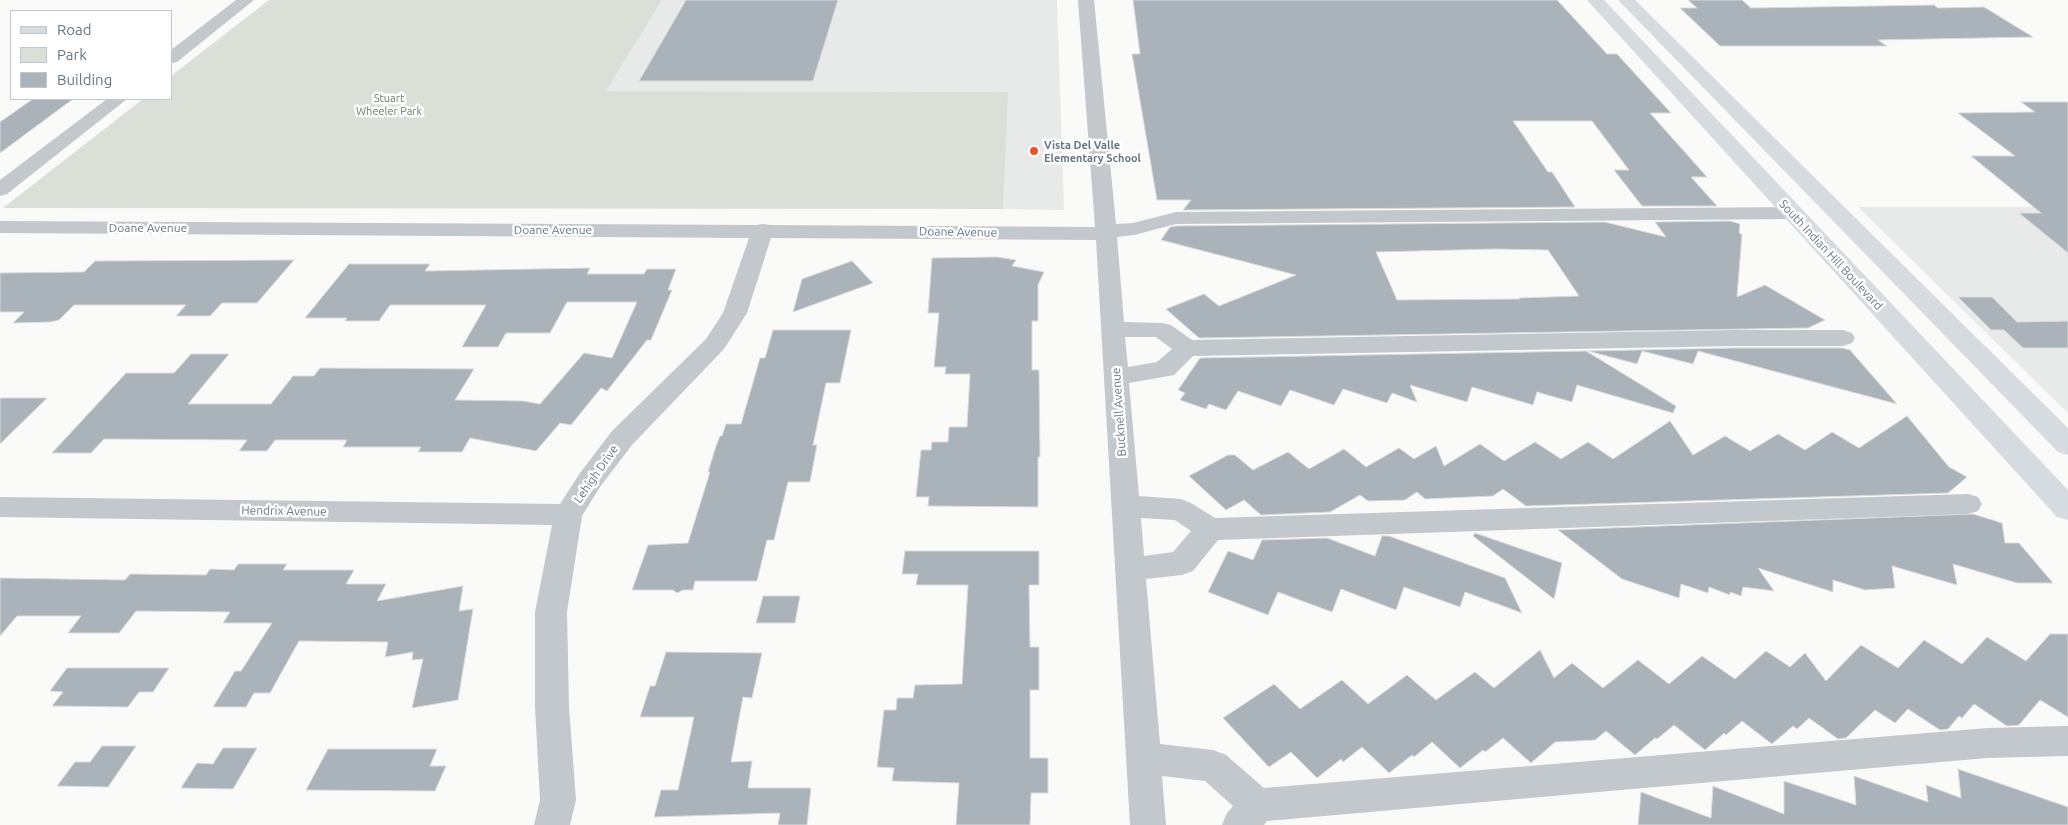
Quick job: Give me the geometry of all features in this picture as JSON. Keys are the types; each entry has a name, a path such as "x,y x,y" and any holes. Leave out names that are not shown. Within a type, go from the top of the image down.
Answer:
{"main road":[{"name":"South Indian Hill Boulevard","path":"1595,0 2068,509"},
{"path":"1626,0 2068,444"}],"street":[{"path":"172,57 246,0"},
{"name":"Bucknell Avenue","path":"1086,0 1106,233 1148,825"},
{"path":"0,190 117,100"},
{"name":"Doane Avenue","path":"0,227 1106,233 1134,229 1176,218 1793,213"},
{"name":"Lehigh Drive","path":"552,825 558,800 552,706 551,612 568,515 590,480 622,438 714,344 735,312 763,230"},
{"path":"1112,329 1162,330 1187,348 1735,338 1843,338"},
{"path":"1116,376 1165,369 1187,348"},
{"path":"1125,506 1181,510 1210,529 1968,504"},
{"name":"Hendrix Avenue","path":"0,507 568,515"},
{"path":"1130,569 1182,563 1210,529"},
{"path":"1144,758 1213,766 1249,815 1977,744 2068,741"}],"shaded area":[{"name":"Vista Del Valle Elementary School","path":"662,0 1057,0 1064,210 1003,209 1007,92 605,91"},
{"path":"1858,207 2068,207 2068,413"}],"green space":[{"name":"Stuart Wheeler Park","path":"269,0 662,0 606,91 1008,92 1003,209 3,208 142,100 172,100 172,75"}],"building":[{"path":"686,0 838,0 813,81 639,81"},
{"path":"1133,0 1557,0 1607,54 1617,54 1671,113 1650,113 1707,177 1691,177 1717,206 1642,206 1614,170 1629,170 1592,121 1513,121 1548,172 1552,172 1575,207 1183,210 1191,200 1157,200 1132,54 1140,54"},
{"path":"1688,0 1742,0 1751,8 1934,5 1938,8 1984,7 2033,37 1878,40 1887,46 1720,46 1680,8 1697,8"},
{"path":"32,100 72,100 0,153 0,122"},
{"path":"2021,102 2068,102 2068,253 2019,213 2041,213 1971,156 2015,156 1958,113 2035,112"},
{"path":"1730,221 1740,224 1739,233 1742,234 1737,297 1765,285 1825,320 1808,328 1199,338 1166,309 1204,294 1219,306 1296,275 1161,240 1170,227 1605,222 1666,237 1655,222","holes":["1494,249 1548,250 1579,296 1520,299 1397,300 1376,252"]},
{"path":"997,257 1016,260 1012,266 1044,272 1038,285 1038,321 1032,321 1032,370 1039,370 1040,457 1038,457 1038,507 928,506 929,497 916,497 921,450 931,450 932,442 948,442 949,427 967,427 970,374 945,374 946,367 934,367 939,313 928,313 932,258"},
{"path":"294,260 257,303 222,303 210,316 176,316 186,305 74,305 59,320 13,323 24,312 0,312 0,273 84,272 95,261"},
{"path":"852,261 873,283 793,312 802,279"},
{"path":"349,264 430,264 425,271 590,268 587,274 644,274 647,269 676,269 668,290 672,290 651,340 647,340 607,391 601,388 571,425 560,423 536,451 470,438 462,452 418,452 421,447 343,447 347,440 275,440 267,451 239,451 247,440 104,439 91,453 52,453 126,373 174,373 191,354 229,354 188,404 271,404 293,376 314,376 320,368 474,369 455,400 523,401 540,404 584,353 612,358 637,302 567,302 550,333 506,333 498,347 462,347 486,305 390,305 379,321 345,321 347,318 305,318"},
{"path":"1958,297 1992,297 2017,322 2068,321 2068,348 2023,348 2004,330 1991,330"},
{"path":"773,330 851,330 840,383 826,383 813,445 817,445 810,482 788,482 774,540 767,540 757,581 695,581 693,590 683,590 677,593 673,590 632,590 648,545 688,543 716,446 726,424 741,424 760,358 765,358"},
{"path":"1842,348 1850,350 1897,404 1698,351 1693,364 1642,351 1637,364 1588,351"},
{"path":"1586,351 1676,406 1673,413 1577,385 1572,402 1537,392 1533,405 1472,387 1467,402 1410,385 1417,402 1392,393 1387,403 1343,389 1334,405 1290,390 1281,406 1238,391 1226,410 1209,404 1206,409 1180,400 1185,393 1178,390 1200,358"},
{"path":"0,398 47,398 0,444"},
{"path":"1907,416 1949,467 1967,477 1948,493 1526,506 1503,489 1493,496 1425,499 1417,492 1405,500 1368,501 1360,495 1330,512 1261,515 1244,500 1226,510 1189,476 1228,455 1235,455 1253,470 1288,452 1309,469 1344,449 1366,467 1399,448 1414,459 1436,446 1444,466 1480,444 1504,461 1535,442 1561,459 1588,442 1613,459 1670,421 1693,455 1725,436 1750,451 1778,434 1805,450 1832,432 1859,448"},
{"path":"1973,514 2002,523 2005,543 2019,543 2053,583 2017,583 1953,564 1957,585 1892,566 1895,588 1865,590 1833,580 1833,592 1758,568 1774,591 1743,587 1741,596 1730,592 1730,595 1709,587 1708,593 1681,584 1679,598 1622,579 1558,530"},
{"path":"1475,533 1562,563 1554,599 1473,536"},
{"path":"1382,536 1389,536 1505,578 1522,613 1465,592 1460,607 1404,587 1396,610 1341,589 1332,612 1278,592 1268,615 1208,592 1228,551 1253,560 1262,540 1327,538 1375,556"},
{"path":"905,551 1039,551 1039,585 1029,585 1030,647 1039,647 1039,690 1030,690 1030,758 1048,758 1048,793 1031,793 1030,825 956,825 959,783 892,781 894,768 877,767 884,710 896,710 897,698 913,698 915,685 962,684 968,585 916,585 918,574 902,574"},
{"path":"238,564 287,564 283,570 354,570 346,584 386,584 377,601 463,586 459,611 473,609 458,700 412,708 423,659 412,660 413,652 385,657 388,642 299,641 270,693 254,693 246,707 213,707 235,671 241,671 272,623 223,623 230,612 136,611 119,633 68,633 81,616 17,616 0,636 0,578 125,580 130,574 206,575 210,569 234,570"},
{"path":"763,596 800,596 795,623 756,623"},
{"path":"2050,634 2068,634 2068,717 2040,700 2019,725 2007,726 1974,704 1962,718 1959,716 1948,729 1940,730 1908,709 1895,723 1875,710 1846,738 1838,739 1809,718 1797,729 1793,726 1772,744 1742,721 1726,735 1724,733 1705,750 1674,725 1635,755 1606,731 1595,740 1555,742 1531,763 1503,738 1485,752 1483,750 1460,768 1432,742 1414,757 1412,755 1389,773 1362,747 1343,762 1341,759 1317,778 1291,752 1269,767 1223,718 1274,684 1300,709 1342,680 1368,704 1407,675 1436,700 1475,672 1494,688 1540,650 1554,678 1572,663 1603,688 1638,660 1669,684 1702,656 1735,679 1766,651 1790,667 1805,653 1826,681 1861,645 1898,668 1924,640 1962,664 1987,637 2026,661"},
{"path":"666,652 762,653 752,698 743,697 731,762 752,761 748,788 811,788 807,825 778,825 780,813 654,817 661,790 678,790 694,717 640,717 650,686 655,686"},
{"path":"67,668 169,668 153,692 139,692 128,707 52,706 63,692 50,691"},
{"path":"102,746 136,746 108,787 57,786 75,762 90,762"},
{"path":"223,748 257,748 233,789 181,788 197,763 213,764"},
{"path":"328,749 437,749 430,766 446,766 435,791 306,790"},
{"path":"1958,769 2068,807 2068,825 1638,825 1641,792 1711,818 1713,786 1784,814 1784,781 1856,805 1854,776 1928,802 1926,785 1961,798"}],"place":[{"name":"Vista Del Valle Elementary School","path":"1034,151"}]}
